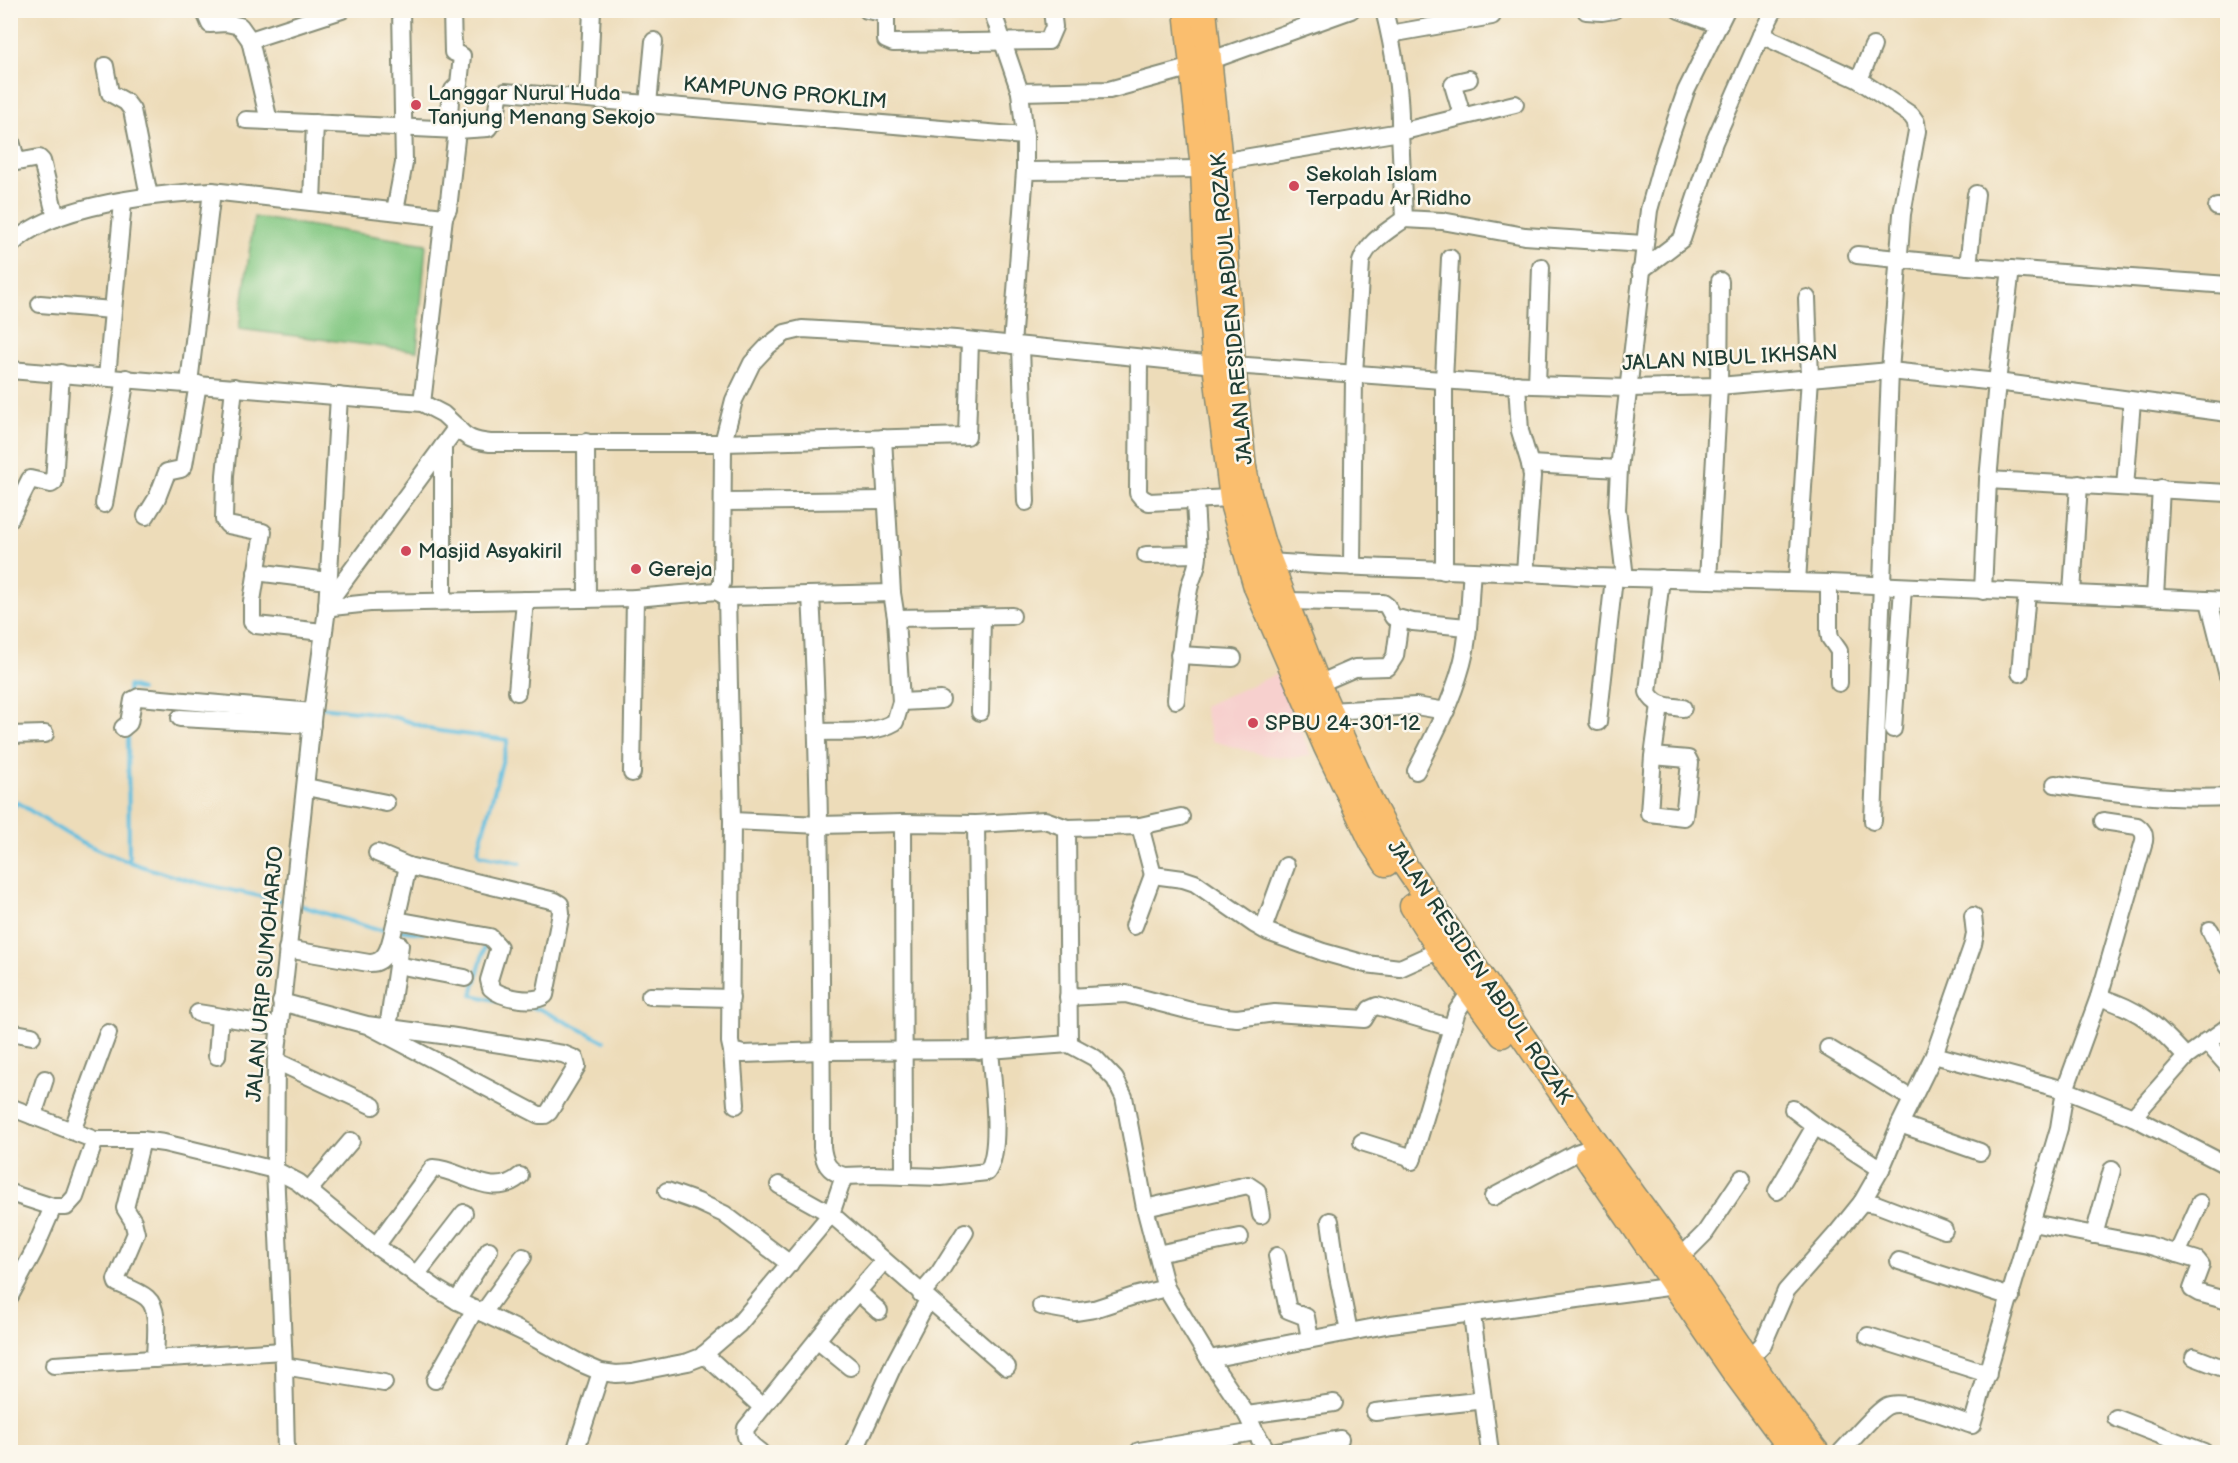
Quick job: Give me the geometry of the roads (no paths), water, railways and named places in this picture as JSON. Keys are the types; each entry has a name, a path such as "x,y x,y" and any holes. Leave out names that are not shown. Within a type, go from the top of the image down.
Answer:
{"highway":[{"name":"JALAN RESIDEN ABDUL ROZAK","path":"1186,10 1201,64"},
{"name":"JALAN RESIDEN ABDUL ROZAK","path":"1204,10 1201,64 1212,166 1230,498 1256,587 1326,747 1373,844 1440,950 1525,1065 1680,1258 1816,1452"},
{"name":"JALAN RESIDEN ABDUL ROZAK","path":"1224,365 1257,525 1329,711 1386,832 1406,867 1590,1148 1675,1286 1792,1452"}],"street":[{"path":"204,10 210,24 240,26 250,40 269,121"},
{"path":"250,40 342,10"},
{"path":"395,211 404,163 401,10"},
{"path":"422,403 444,216 448,208 453,129 450,101 453,90 459,84 462,56 453,52 452,10"},
{"path":"588,98 592,10"},
{"path":"867,10 883,13 886,16 888,42 1048,41 1054,27 1052,10"},
{"path":"992,10 1020,92 1025,136 1016,346 1026,502"},
{"path":"1020,92 1109,90 1201,64 1351,10"},
{"path":"1384,10 1401,106 1404,219"},
{"path":"1586,11 1614,10"},
{"path":"1598,722 1620,578 1617,509 1619,469 1643,244 1649,210 1666,149 1686,91 1722,18 1679,10"},
{"path":"1640,271 1682,239 1714,142 1774,10"},
{"path":"1390,34 1492,16"},
{"path":"1761,35 1859,80 1911,115 1916,122 1917,130 1902,214 1890,371 1873,821"},
{"path":"648,104 654,41"},
{"path":"1859,80 1873,46"},
{"path":"105,66 110,93 126,102 132,110 149,196"},
{"path":"1462,116 1453,85 1456,81 1469,79"},
{"name":"KAMPUNG PROKLIM","path":"246,120 453,129 488,128 496,117 499,96 505,92 1025,136"},
{"path":"1025,171 1212,166 1400,132 1515,104"},
{"path":"312,202 315,123"},
{"path":"10,138 16,162 39,158 42,160 56,218"},
{"path":"12,242 56,218 93,207 149,196 212,191 444,216"},
{"path":"146,516 157,498 166,472 182,469 184,465 212,191"},
{"path":"1968,266 1976,194"},
{"path":"107,377 123,202"},
{"path":"1352,567 1354,374 1364,252 1404,219 1449,221 1525,236 1643,244"},
{"path":"1857,255 1968,266 2228,285"},
{"path":"1444,571 1444,380 1450,258"},
{"path":"1537,385 1541,267"},
{"path":"1983,591 1988,480 2011,269"},
{"path":"1708,580 1719,386 1720,281"},
{"path":"1797,582 1810,377 1806,298"},
{"path":"40,304 112,310"},
{"name":"JALAN NIBUL IKHSAN","path":"736,1105 730,1042 732,821 722,594 723,443 734,400 742,381 760,355 785,333 802,329 970,341 1139,359 1537,385 1629,388 1719,386 1890,371 1997,382 2228,413"},
{"path":"10,370 422,403 443,414 463,435 473,441 490,443 723,443 967,436 970,341"},
{"path":"1139,359 1138,493 1149,502 1230,498"},
{"path":"10,519 30,479 51,484 54,482 61,373"},
{"path":"104,504 126,378"},
{"path":"1517,384 1520,431 1530,464 1531,505 1525,572"},
{"path":"234,387 225,475 224,520 228,525 263,532 251,608 254,624 323,632"},
{"name":"JALAN URIP SUMOHARJO","path":"286,1452 275,1170 276,1061 278,1026 327,606 339,396"},
{"path":"2125,487 2132,401"},
{"path":"457,427 327,606 722,594 892,593"},
{"path":"818,732 885,728 895,722 901,702 883,438"},
{"path":"586,442 586,599"},
{"path":"443,446 443,601"},
{"path":"1530,464 1619,469"},
{"path":"1988,480 2228,493"},
{"path":"2072,593 2079,484"},
{"path":"2155,597 2162,488"},
{"path":"723,502 886,500"},
{"path":"1176,700 1179,655 1190,587 1198,568 1195,501"},
{"path":"1146,555 1198,554"},
{"path":"1270,562 1444,571 1829,583 2228,601"},
{"path":"1416,771 1446,711 1462,663 1472,571"},
{"path":"256,572 328,580"},
{"path":"1661,579 1648,692 1651,699 1660,705 1683,708"},
{"path":"1829,583 1829,631 1830,638 1839,651 1839,683"},
{"path":"1893,729 1903,588"},
{"path":"2020,674 2027,591"},
{"path":"811,595 820,825 822,1147 827,1166 833,1172 844,1176 952,1176 987,1172 990,1168 993,1160 995,1134 984,1050 976,824"},
{"path":"632,773 635,598"},
{"path":"517,692 525,600"},
{"path":"1286,601 1383,603 1390,614 1413,622 1467,627"},
{"path":"2209,601 2228,676"},
{"path":"980,712 982,616"},
{"path":"896,618 1012,616"},
{"path":"1318,684 1355,669 1388,667 1395,656 1400,618"},
{"path":"1179,655 1233,658"},
{"path":"123,728 129,723 132,703 135,698 140,697 314,712"},
{"path":"901,702 941,700"},
{"path":"1653,756 1660,705"},
{"path":"1329,711 1416,706 1446,711"},
{"path":"180,718 314,712"},
{"path":"10,735 45,734"},
{"path":"2055,784 2139,795 2228,797"},
{"path":"306,787 386,803"},
{"path":"732,821 820,825 976,824 1045,820 1067,828 1140,826 1181,817"},
{"path":"1841,1452 1882,1410 1892,1405 1904,1405 1972,1425 2059,1128 2065,1090 2099,997 2145,837 2142,829 2137,826 2103,821"},
{"path":"903,823 904,1176"},
{"path":"1134,926 1153,875 1140,826"},
{"path":"1067,828 1069,1044"},
{"path":"377,853 408,866 560,904 561,914 547,991 542,998 501,995 494,991 489,985 489,980 499,947 490,936 395,933"},
{"path":"287,949 375,963 384,958 395,933 408,866"},
{"path":"1263,929 1286,866"},
{"path":"1153,875 1184,879 1195,883 1263,929 1323,952 1383,968 1400,968 1440,950"},
{"path":"1749,1359 1763,1344 1789,1286 1862,1202 1881,1169 1934,1055 1973,944 1975,934 1973,916"},
{"path":"2210,930 2228,966"},
{"path":"388,1028 397,964 395,933"},
{"path":"397,964 465,978"},
{"path":"1362,1142 1413,1160 1457,1011 1470,992"},
{"path":"1068,997 1126,994 1191,1011 1237,1018 1275,1013 1364,1019 1370,1009 1377,1006 1452,1028"},
{"path":"650,996 731,998"},
{"path":"2099,997 2123,1004 2145,1016 2186,1057"},
{"path":"281,1002 367,1025 563,1054 575,1059 577,1066 549,1112 539,1115 367,1025"},
{"path":"198,1013 278,1026"},
{"path":"217,1056 220,1017"},
{"path":"2133,1117 2186,1057 2228,1027"},
{"path":"10,1032 32,1036"},
{"path":"72,1131 108,1033"},
{"path":"2206,1041 2228,1066"},
{"path":"732,1051 743,1054 984,1050 1069,1044 1095,1058 1111,1074 1122,1090 1145,1208 1166,1288 1209,1359 1247,1414 1255,1432 1269,1452 1340,1439"},
{"path":"1828,1048 1912,1099"},
{"path":"1934,1055 2065,1090 2133,1117 2228,1166"},
{"path":"276,1061 373,1106"},
{"path":"33,1116 45,1079"},
{"path":"10,1107 95,1140 142,1140 164,1143 275,1170 309,1190 376,1246 457,1301 601,1372 631,1373 698,1358 738,1325 831,1214 844,1176"},
{"path":"1793,1109 1881,1169"},
{"path":"1900,1124 1980,1152"},
{"path":"1777,1191 1815,1126"},
{"path":"10,1192 53,1207 66,1207 72,1201 95,1140"},
{"path":"142,1140 125,1208 133,1221 136,1233 116,1280 117,1283 142,1295 151,1303 155,1314 155,1359"},
{"path":"309,1190 351,1141"},
{"path":"1493,1197 1590,1148"},
{"path":"376,1246 433,1168 487,1185 512,1183 520,1176"},
{"path":"2094,1235 2112,1170"},
{"path":"1680,1258 1706,1233 1742,1178"},
{"path":"779,1185 831,1214 1006,1367"},
{"path":"1145,1208 1244,1185 1252,1186 1257,1191 1261,1215"},
{"path":"668,1191 699,1202 724,1215 790,1264"},
{"path":"1862,1202 1875,1204 1944,1230"},
{"path":"2177,1254 2200,1203"},
{"path":"10,1296 34,1251 53,1207"},
{"path":"416,1275 464,1213"},
{"path":"1330,1221 1337,1271 1350,1332"},
{"path":"2032,1223 2148,1245 2200,1263 2192,1286 2193,1290 2228,1302"},
{"path":"854,1452 925,1297 965,1232"},
{"path":"1157,1254 1240,1237"},
{"path":"457,1301 489,1250"},
{"path":"1277,1256 1288,1310 1306,1317 1310,1339"},
{"path":"435,1380 479,1311 523,1257"},
{"path":"1899,1261 2011,1297"},
{"path":"760,1452 747,1440 745,1431 817,1340 879,1268"},
{"path":"1209,1359 1391,1324 1472,1315 1675,1286"},
{"path":"1041,1306 1076,1312 1166,1288"},
{"path":"858,1292 879,1311"},
{"path":"1472,1315 1490,1452"},
{"path":"1868,1336 1988,1374"},
{"path":"817,1340 850,1367"},
{"path":"698,1358 762,1407"},
{"path":"2194,1358 2228,1370"},
{"path":"54,1365 155,1359 284,1359 384,1383"},
{"path":"575,1452 601,1372"},
{"path":"1375,1412 1476,1401 1481,1396"},
{"path":"1247,1414 1334,1403"},
{"path":"2116,1418 2204,1452"},
{"path":"1139,1451 1255,1432"}],"waterway":[{"path":"128,698 128,686 141,690"},
{"path":"319,707 366,712 398,718 433,730 508,740 478,851 480,855 520,863"},
{"path":"128,732 129,861"},
{"path":"10,813 17,802 81,842 126,861 195,882 289,902"},
{"path":"296,904 374,929 390,930"},
{"path":"397,930 423,933"},
{"path":"486,942 472,995 499,1001"},
{"path":"527,1007 540,1009 604,1041"}],"place":[{"name":"Langgar Nurul Huda Tanjung Menang Sekojo","path":"416,105"},
{"name":"Sekolah Islam Terpadu Ar Ridho","path":"1294,186"},
{"name":"Masjid Asyakiril","path":"406,551"},
{"name":"Gereja","path":"636,569"},
{"name":"SPBU 24-301-12","path":"1253,723"}]}
